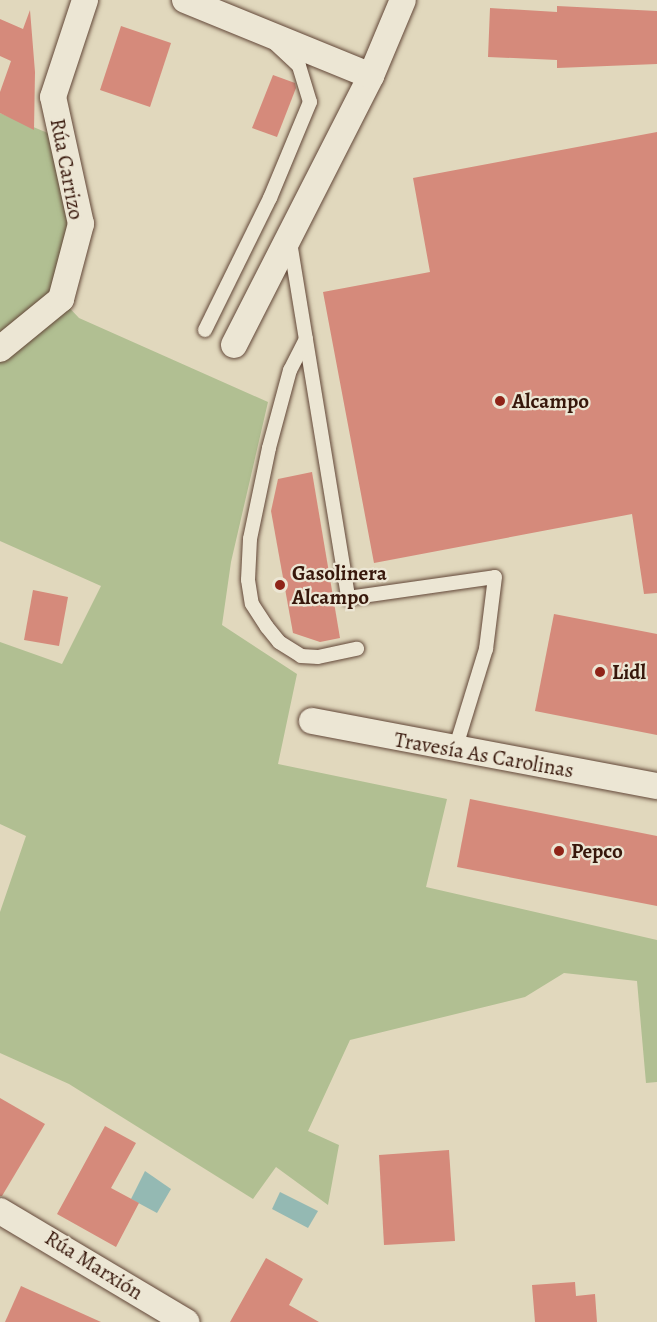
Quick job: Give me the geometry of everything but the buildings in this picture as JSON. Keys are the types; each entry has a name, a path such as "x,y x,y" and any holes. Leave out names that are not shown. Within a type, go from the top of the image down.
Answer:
{"street":[{"name":"Rúa Carrizo","path":"0,349 61,299 81,225 53,97 85,0"},
{"path":"185,0 371,76"},
{"path":"234,345 371,76 403,0"},
{"name":"Travesía As Carolinas","path":"312,721 455,750 657,786"},
{"name":"Rúa Marxión","path":"0,1211 186,1322"}],"lane":[{"path":"205,330 270,198 310,102 299,66 261,31"},
{"path":"289,238 348,598 495,577 486,649 455,750"},
{"path":"306,339 290,369 269,448 250,539 248,580 252,604 267,627 294,651 318,657 357,649"}],"green space":[{"path":"0,113 62,139 81,224 61,299 79,318 268,402 231,562 222,625 297,674 278,764 447,799 426,887 657,940 657,1082 646,1083 637,981 564,973 525,997 350,1040 308,1131 339,1145 328,1205 276,1167 253,1199 69,1084 0,1053 0,912 26,836 0,824 0,642 62,664 101,586 0,541"}],"water":[{"path":"145,1171 171,1189 157,1213 131,1199"},
{"path":"280,1192 318,1211 308,1228 272,1209"}],"place":[{"name":"Alcampo","path":"500,401"},
{"name":"Gasolinera Alcampo","path":"280,585"},
{"name":"Lidl","path":"600,672"},
{"name":"Pepco","path":"559,851"}]}
